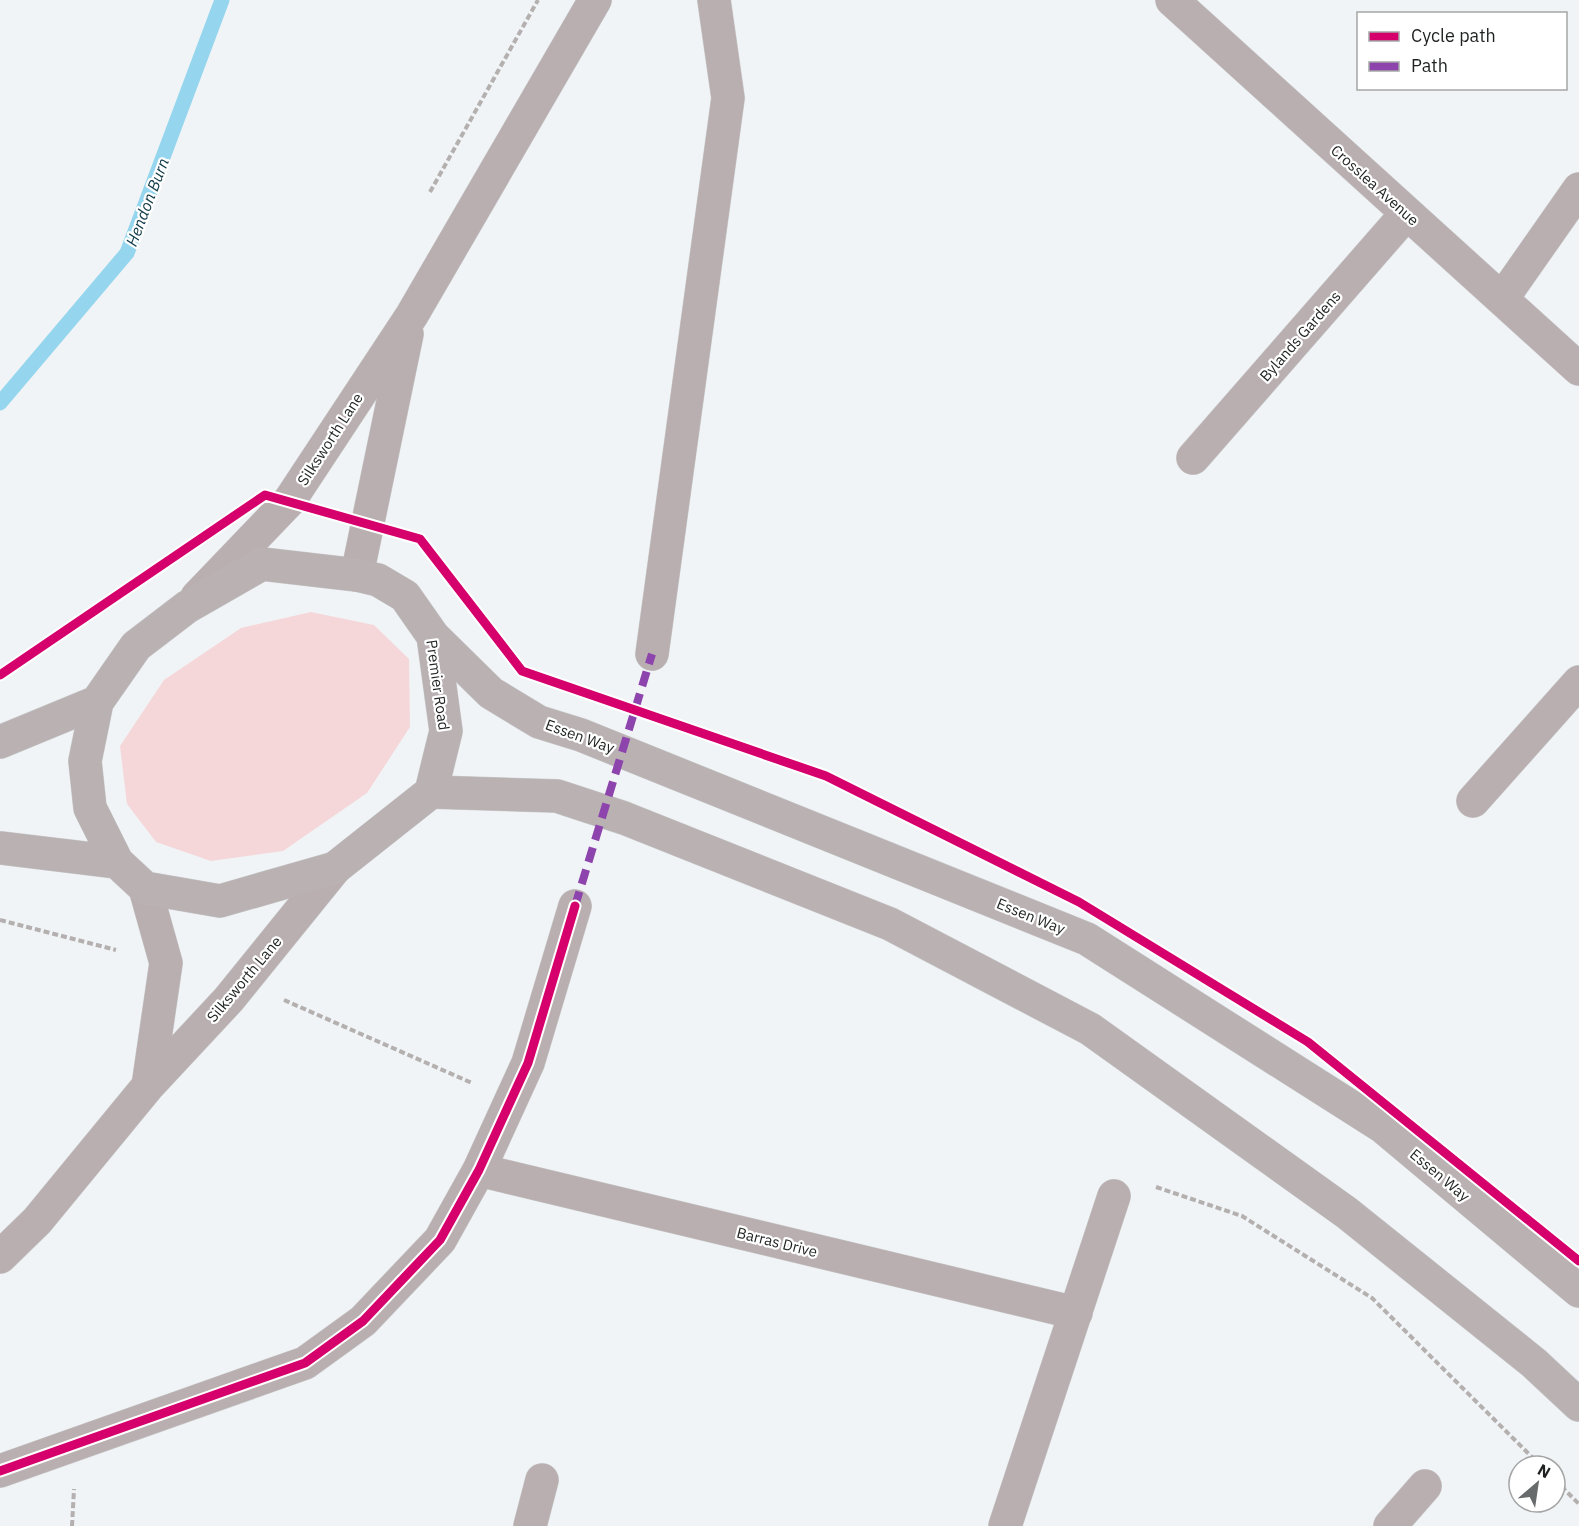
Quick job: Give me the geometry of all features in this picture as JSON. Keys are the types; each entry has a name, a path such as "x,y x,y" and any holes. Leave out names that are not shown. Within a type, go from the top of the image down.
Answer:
{"main road":[{"name":"Premier Road","path":"146,888 117,862 90,808 85,761 97,702 136,646 187,607 262,564 357,575 378,580 405,596 433,636 446,730 431,792"},
{"name":"Essen Way","path":"433,636 491,693 539,722 592,739 1087,939 1383,1127 1579,1291"},
{"path":"0,742 97,702"},
{"path":"146,888 220,901 335,868 431,792 557,796 624,818 721,854 890,924 1090,1029 1347,1213 1534,1363 1579,1405"},
{"path":"0,848 117,862"}],"street":[{"name":"Silksworth Lane","path":"187,607 290,500 412,315 595,0"},
{"path":"652,654 728,98 714,0"},
{"name":"Crosslea Avenue","path":"1172,0 1579,369"},
{"path":"1502,299 1579,189"},
{"name":"Bylands Gardens","path":"1193,458 1407,213"},
{"name":"Silksworth Lane","path":"357,575 412,315"},
{"path":"1473,801 1579,682"},
{"name":"Silksworth Lane","path":"0,1257 37,1221 148,1086 229,999 335,868"},
{"path":"146,888 166,963 148,1086"},
{"path":"0,1470 305,1362 363,1321 440,1240 479,1170 528,1063 575,906"},
{"name":"Barras Drive","path":"479,1170 1076,1313"},
{"path":"1005,1526 1114,1196"},
{"path":"530,1526 542,1480"},
{"path":"1390,1526 1425,1486"}],"path":[{"path":"0,920 126,952"},
{"path":"279,998 511,1101"},
{"path":"1114,1196 1141,1181 1242,1216 1372,1298 1528,1454"},
{"path":"72,1526 74,1489"},
{"path":"1567,1492 1579,1504"}],"shaded area":[{"path":"311,612 374,625 409,659 410,727 367,793 283,851 211,861 156,842 127,804 120,746 164,680 241,628"}],"waterway":[{"name":"Hendon Burn","path":"0,403 127,253 222,0"}],"marked path":[{"path":"575,906 652,654"}],"cycle path":[{"path":"0,675 265,495 420,539 522,671 826,776 1079,902 1308,1042 1579,1261"},
{"path":"0,1471 305,1363 363,1321 440,1240 479,1170 528,1063 575,906"}]}
